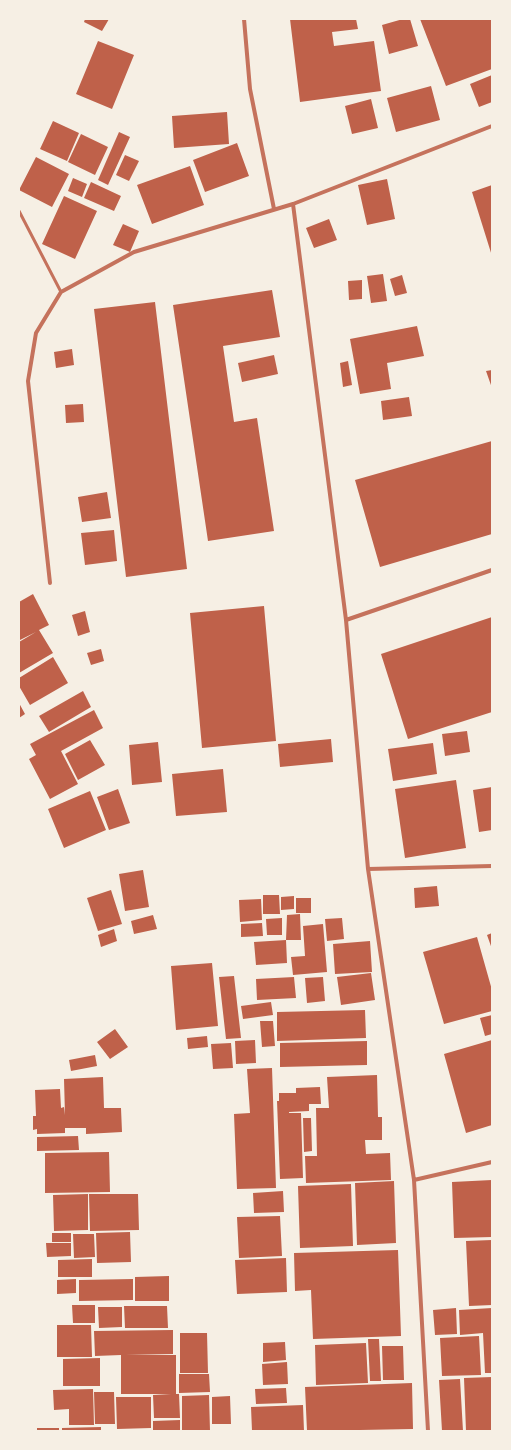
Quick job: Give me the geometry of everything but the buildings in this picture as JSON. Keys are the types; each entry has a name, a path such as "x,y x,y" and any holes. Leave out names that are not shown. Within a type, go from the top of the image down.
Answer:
{"street":[{"path":"244,19 250,89 274,209"},
{"path":"50,583 28,381 36,333 61,292 134,252 293,204 492,126"},
{"path":"293,204 346,620 368,869 414,1180 428,1431"},
{"path":"346,620 492,570"},
{"path":"368,869 492,866"},
{"path":"414,1180 492,1162"}],"lane":[{"path":"19,211 61,292"}]}
